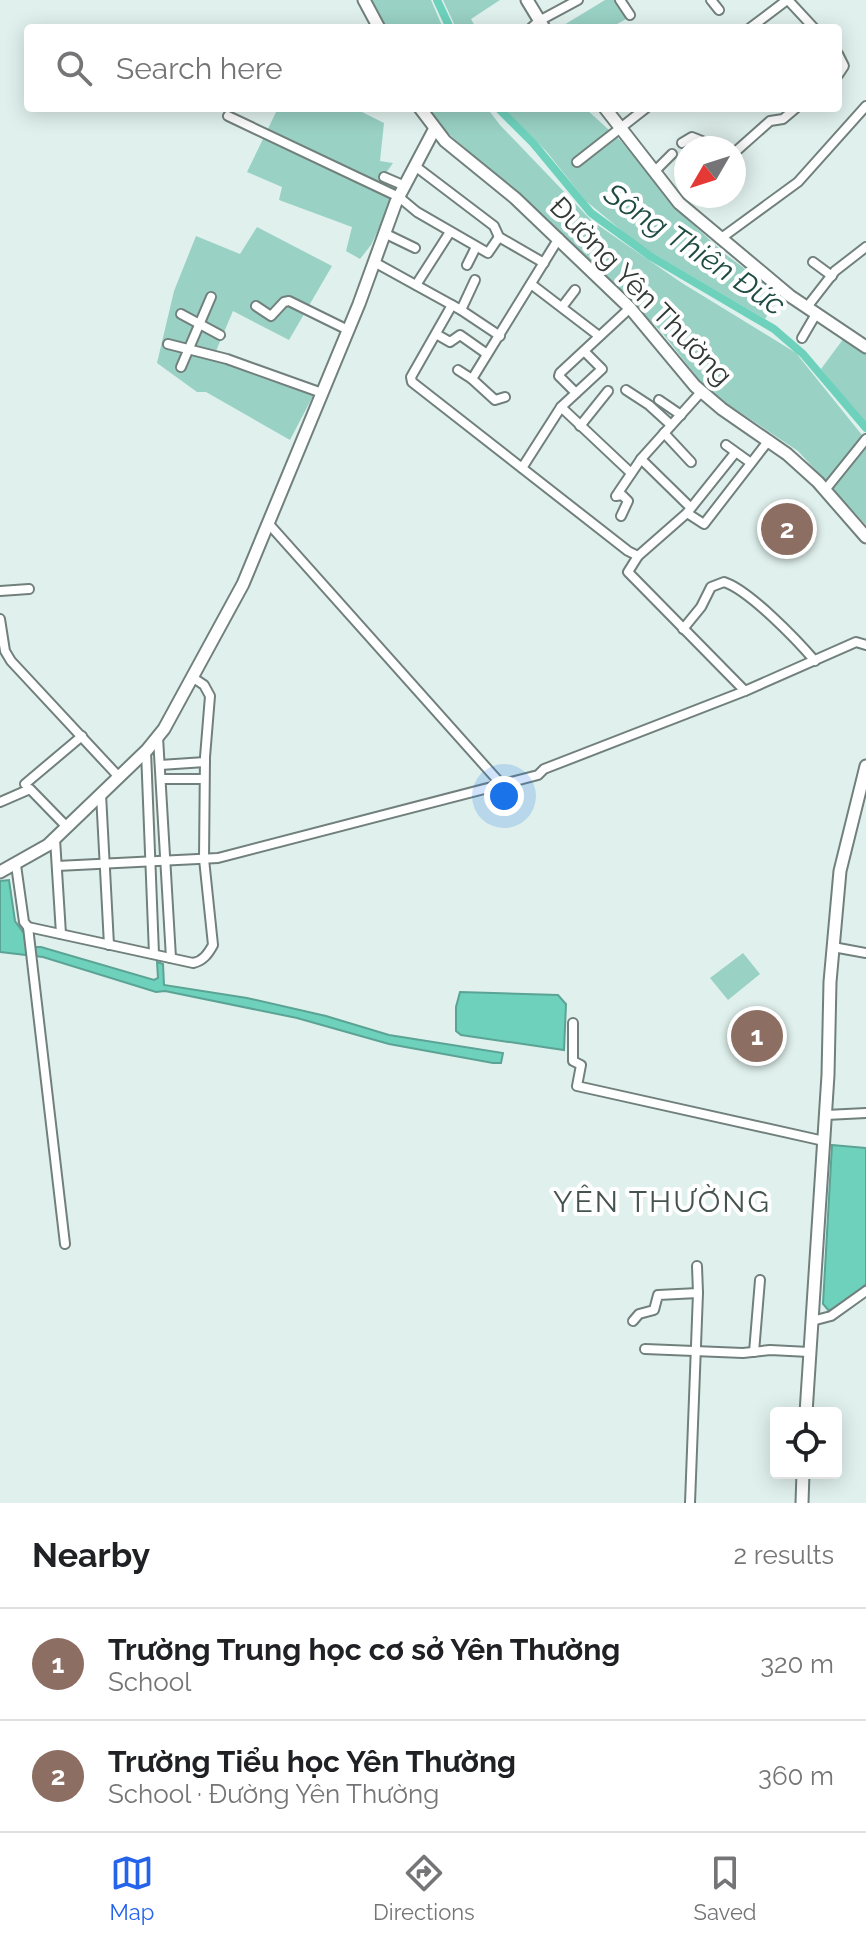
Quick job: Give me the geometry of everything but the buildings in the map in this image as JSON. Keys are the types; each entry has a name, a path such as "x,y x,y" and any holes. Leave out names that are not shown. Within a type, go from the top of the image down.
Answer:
{"main road":[{"path":"364,0 377,24"},
{"path":"527,0 537,24"},
{"name":"Đường Yên Thường","path":"423,112 434,130 559,238 630,308 702,391 722,409 769,440 825,490 866,537"},
{"path":"608,112 674,191"},
{"path":"0,872 55,839 158,737 243,584 322,393 344,328 402,191 434,130"},
{"path":"691,208 720,239 866,347"},
{"path":"806,1407 840,871 866,766"},
{"path":"802,1503 803,1479"}],"street":[{"path":"540,24 566,3 578,0"},
{"path":"620,0 630,15"},
{"path":"711,0 719,10"},
{"path":"758,24 788,0 810,24"},
{"path":"720,239 798,182 866,106"},
{"path":"577,162 641,112"},
{"path":"746,142 770,121 783,119 791,112"},
{"path":"228,116 402,191"},
{"path":"655,171 672,154"},
{"path":"415,166 494,226 499,237 544,263"},
{"path":"384,177 402,191 417,212 476,247 488,253 499,237"},
{"path":"416,285 450,232"},
{"path":"384,233 415,248"},
{"path":"472,379 559,238"},
{"path":"467,265 476,247"},
{"path":"802,338 812,310 832,276 866,247"},
{"path":"374,262 456,307 500,336"},
{"path":"813,262 832,276"},
{"path":"475,280 436,334 411,377 412,382 638,556"},
{"path":"531,284 599,336"},
{"path":"562,307 575,290"},
{"path":"181,367 211,297"},
{"path":"256,306 271,316 284,302 289,301 344,328"},
{"path":"576,393 559,375 630,308"},
{"path":"181,314 220,335"},
{"path":"436,334 450,342 460,335 487,354"},
{"path":"168,344 227,359 322,393"},
{"path":"522,468 561,407 602,369 584,351"},
{"path":"458,370 495,400 505,397"},
{"path":"626,390 671,425"},
{"path":"580,426 608,391"},
{"path":"621,516 628,501 622,495 616,496 641,459 702,391"},
{"path":"659,400 681,415"},
{"path":"561,407 631,473"},
{"path":"664,433 691,462"},
{"path":"641,459 704,524 769,440"},
{"path":"825,490 865,440"},
{"path":"726,445 751,463"},
{"path":"735,453 688,510 638,556 628,572 745,691"},
{"path":"268,523 501,784"},
{"path":"683,629 701,607 711,587 724,582 742,591 815,661"},
{"path":"0,591 29,589"},
{"path":"0,619 5,651 11,661 119,777"},
{"path":"57,866 204,859 301,838 538,775 544,769 745,691 856,642 866,645"},
{"path":"28,927 171,958 198,962 207,955 213,945 204,859 204,779 210,696 201,681 192,677"},
{"path":"25,784 82,736"},
{"path":"158,737 171,958"},
{"path":"146,751 154,954"},
{"path":"160,765 205,762"},
{"path":"161,779 204,779"},
{"path":"0,802 30,789 67,827"},
{"path":"101,794 109,945"},
{"path":"55,839 61,934"},
{"path":"16,865 24,922 28,927 65,1244"},
{"path":"833,947 866,953"},
{"path":"573,1023 573,1061 581,1065 577,1086 824,1141"},
{"path":"826,1115 866,1113"},
{"path":"690,1503 695,1416 697,1266"},
{"path":"754,1352 760,1280"},
{"path":"812,1321 831,1316 866,1291"},
{"path":"633,1321 639,1314 654,1310 658,1295 698,1293"},
{"path":"645,1349 809,1352"}],"shaded area":[{"path":"371,0 431,0 441,24 384,24"},
{"path":"443,0 500,0 471,19 474,24 454,24"},
{"path":"605,0 616,0 628,18 617,24 566,24"},
{"path":"276,112 362,112 384,123 380,161 393,163 381,180 398,188 371,245 360,259 346,251 352,227 279,200 282,187 247,172"},
{"path":"429,112 490,112 592,221 682,283 796,353 866,440 866,525 798,451 708,391 660,330 608,284 556,227 435,122"},
{"path":"507,112 589,112 621,141 674,208 725,254 780,295 765,319 639,245 586,201 546,151"},
{"path":"257,227 332,266 289,340 233,311 213,358 313,396 290,440 206,392 197,392 157,363 174,291 196,236 240,254"},
{"path":"844,338 866,351 866,424 821,369"},
{"path":"9,880 15,921 34,947 154,980 158,978 157,962 163,964 164,985 247,998 326,1016 389,1035 503,1053 501,1063 389,1044 297,1018 165,991 156,992 43,957 0,952 0,881"},
{"path":"743,953 760,974 728,1000 710,978"},
{"path":"460,992 558,995 566,1004 564,1050 461,1035 456,1031 456,1007"},
{"path":"832,1145 866,1148 866,1284 847,1302 829,1311 823,1304"}],"waterway":[{"name":"Sông Thiên Đức","path":"437,0 448,24"},
{"name":"Sông Thiên Đức","path":"502,112 533,143 591,213 650,256 774,329 803,354 866,428"}],"place":[{"name":"Trường Tiểu học Yên Thường","path":"787,529"},
{"name":"Trường Trung học cơ sở Yên Thường","path":"757,1036"}],"district":[{"name":"YÊN THƯỜNG","path":"662,1201"}]}
